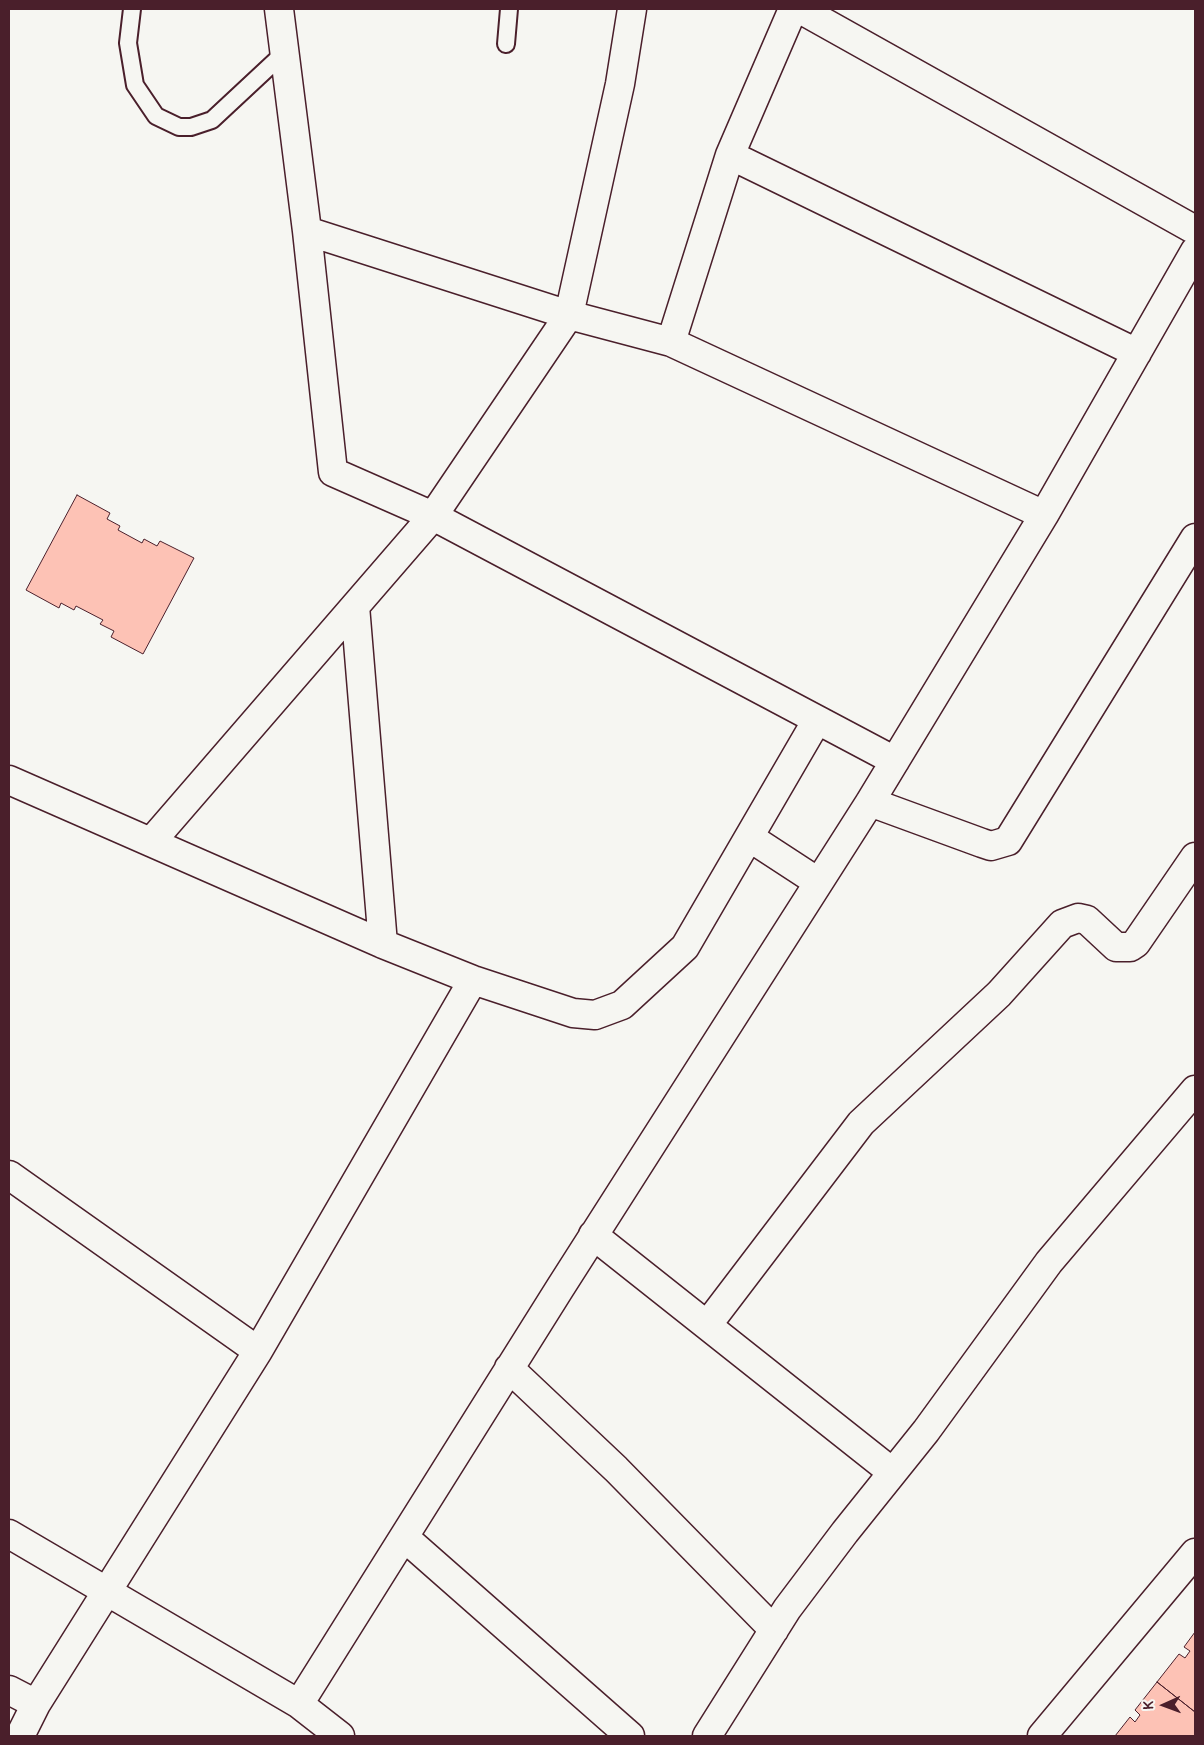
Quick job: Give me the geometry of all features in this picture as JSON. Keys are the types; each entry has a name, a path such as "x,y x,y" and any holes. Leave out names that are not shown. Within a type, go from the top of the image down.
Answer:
{"street":[{"path":"279,9 307,231 332,472 433,516 895,761"},
{"path":"151,842 433,516 569,315 620,84 632,9"},
{"path":"671,342 730,155 793,9"},
{"path":"800,9 1195,230"},
{"path":"730,155 1137,353"},
{"path":"307,231 569,315 671,342 1044,515"},
{"path":"299,1704 593,1235 870,802 1044,515 1195,251"},
{"path":"870,802 982,844 991,846 1008,841 1195,538"},
{"path":"355,606 383,944"},
{"path":"9,780 383,944 473,980 573,1013 595,1015 622,1005 685,947 817,720"},
{"path":"749,837 818,882"},
{"path":"708,1324 861,1123 999,994 1062,924 1078,918 1087,920 1116,947 1130,947 1136,943 1195,857"},
{"path":"20,1736 36,1704 258,1352 473,980"},
{"path":"708,1736 774,1630 821,1563 926,1431 1049,1262 1195,1090"},
{"path":"9,1174 258,1352"},
{"path":"593,1235 708,1324 892,1472"},
{"path":"509,1368 630,1483 774,1630"},
{"path":"9,1534 299,1704 340,1736"},
{"path":"404,1537 630,1736"},
{"path":"1042,1736 1195,1553"},
{"path":"9,1690 36,1704"}],"lane":[{"path":"132,9 128,44 134,85 156,116 178,127 191,127 212,120 285,52"},
{"path":"506,44 509,9"}],"building":[{"path":"77,495 110,513 107,519 120,526 118,530 142,543 144,539 157,546 160,541 194,558 143,654 111,637 114,631 100,624 103,620 76,606 74,610 61,603 59,608 26,590"},
{"path":"1195,1632 1195,1712 1157,1682 1179,1654 1185,1658 1190,1651 1184,1647"},
{"path":"1157,1682 1195,1712 1195,1736 1115,1736 1130,1717 1135,1722 1140,1715 1135,1710"}]}
